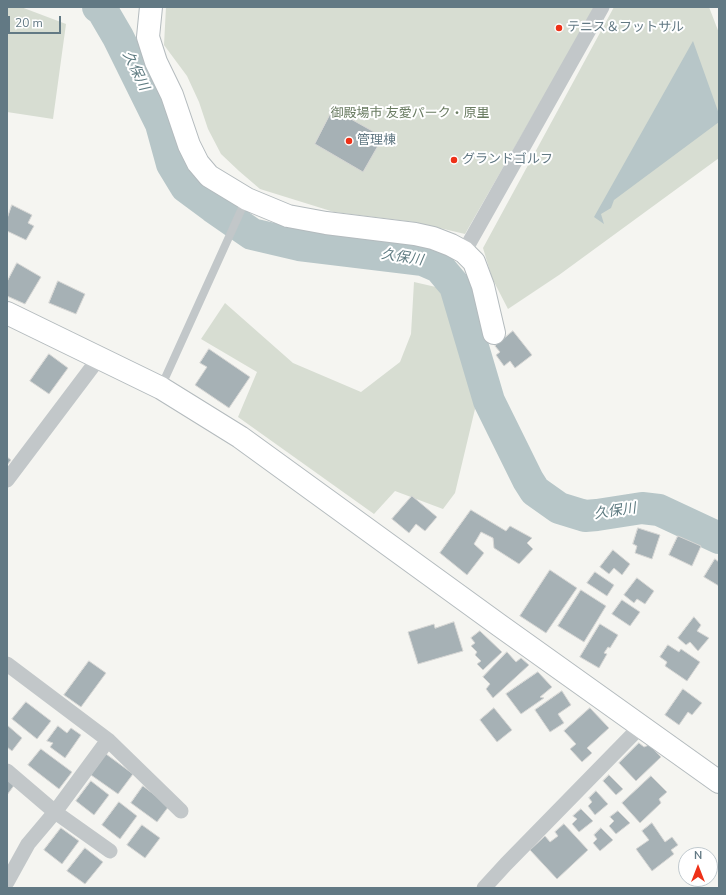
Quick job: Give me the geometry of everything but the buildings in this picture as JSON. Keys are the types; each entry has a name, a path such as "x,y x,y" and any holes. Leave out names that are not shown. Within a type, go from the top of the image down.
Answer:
{"street":[{"path":"151,7 148,37 156,62 172,95 189,146 198,163 209,176 245,202 288,216 326,223 415,234 451,244 464,252 474,262 483,286 494,333"},
{"path":"464,252 602,7"},
{"path":"7,313 161,388 240,437 719,782"},
{"path":"7,480 99,358"},
{"path":"7,664 108,740 182,812"},
{"path":"484,888 641,726"},
{"path":"7,882 28,844 55,812 108,740"},
{"path":"7,771 55,812 110,851"}],"lane":[{"path":"161,388 245,202"}],"green space":[{"path":"7,7 21,7 66,24 53,119 7,112"},
{"name":"御殿場市 友愛パーク・原里","path":"166,7 595,7 465,234 414,222 334,212 260,189 221,154 208,129 199,102 187,76 164,45"},
{"path":"614,7 709,7 719,33 719,158 559,275 508,309 492,278 483,248"},
{"path":"414,282 449,290 465,350 475,409 455,493 443,509 395,491 374,514 238,417 257,372 201,339 225,303 293,363 361,392 400,362 411,334"}],"shaded area":[{"path":"693,41 719,114 719,122 614,200 611,208 601,214 604,224 594,217"}],"waterway":[{"name":"久保川","path":"98,7 101,8 118,37 161,124 172,164 186,187 252,234 299,245 423,260 439,267 455,286 489,401 528,480 535,491 559,508 585,516 642,508 659,510 719,538"}],"place":[{"name":"テニス＆フットサル","path":"559,28"},
{"name":"管理棟","path":"349,141"},
{"name":"グランドゴルフ","path":"454,160"}]}
